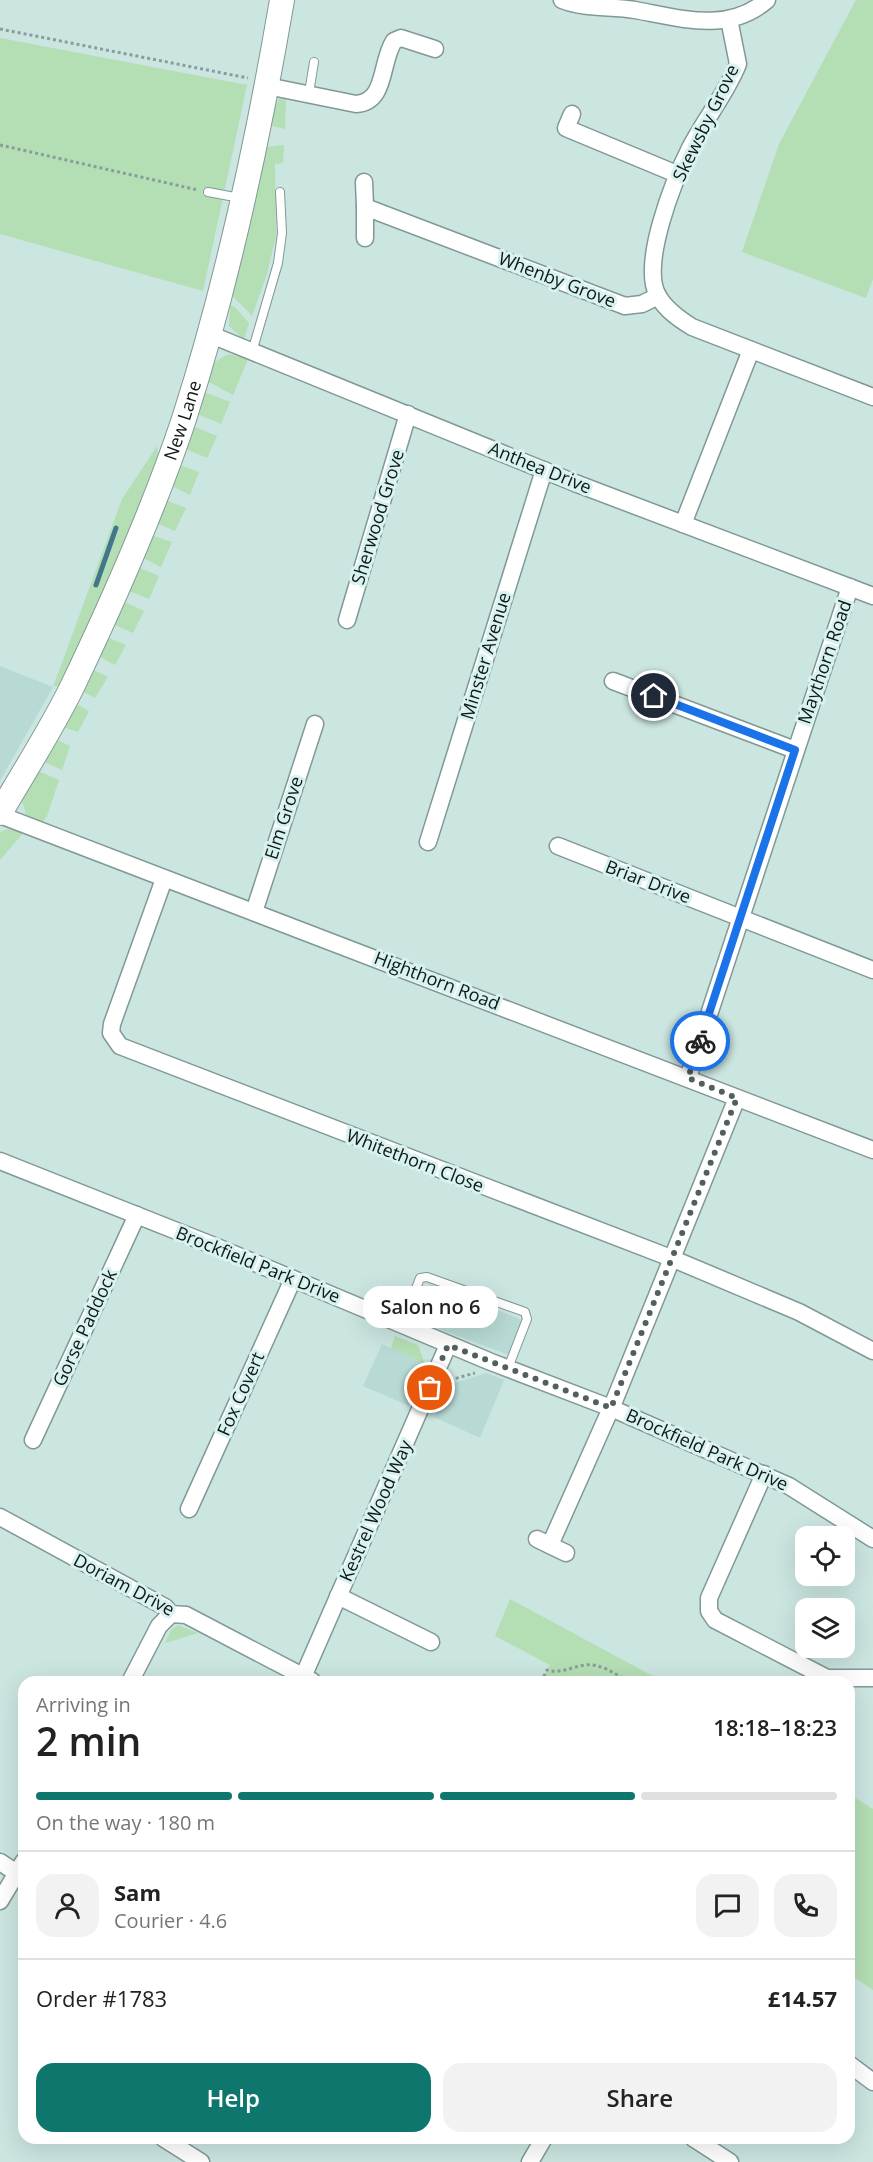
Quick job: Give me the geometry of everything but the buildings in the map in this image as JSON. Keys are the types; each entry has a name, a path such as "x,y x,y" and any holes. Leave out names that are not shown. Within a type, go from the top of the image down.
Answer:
{"street":[{"name":"New Lane","path":"0,814 73,684 149,513 183,419 209,334 243,198 261,83 282,0"},
{"path":"562,0 685,21 709,22 729,19 752,10 767,0"},
{"name":"Skewsby Grove","path":"658,296 653,282 652,259 679,175 690,149 738,64 729,19"},
{"path":"261,83 356,104 366,103 373,98 378,88 394,41 400,38 435,49"},
{"path":"563,122 679,175"},
{"path":"364,182 365,238"},
{"name":"Whenby Grove","path":"365,207 625,306 642,304 658,296"},
{"path":"658,296 677,318 692,327 873,397"},
{"name":"Anthea Drive","path":"209,334 544,470 873,596"},
{"path":"683,524 751,350"},
{"name":"Sherwood Grove","path":"347,620 408,414"},
{"name":"Minster Avenue","path":"428,842 544,470"},
{"name":"Maythorn Road","path":"688,1078 739,917 850,587"},
{"path":"613,681 795,750"},
{"name":"Elm Grove","path":"254,912 315,724"},
{"name":"Highthorn Road","path":"0,814 873,1150"},
{"name":"Briar Drive","path":"558,846 873,970"},
{"name":"Whitethorn Close","path":"164,879 112,1024 111,1033 120,1046 671,1258 799,1312 873,1351"},
{"path":"566,1553 543,1542 611,1408 737,1098"},
{"name":"Brockfield Park Drive","path":"0,1161 293,1279 490,1362 611,1408 764,1474 789,1486 873,1539"},
{"name":"Gorse Paddock","path":"33,1440 136,1215"},
{"name":"Fox Covert","path":"189,1509 293,1279"},
{"name":"Kestrel Wood Way","path":"309,1676 338,1596 448,1345"},
{"path":"764,1474 709,1598 709,1611 715,1620 823,1676"},
{"name":"Doriam Drive","path":"0,1517 165,1607 171,1614 186,1615 302,1676"},
{"path":"338,1596 431,1642"},
{"path":"133,1676 159,1626 171,1614"},
{"path":"855,1678 873,1678"},
{"path":"0,1862 18,1869"},
{"path":"0,1901 18,1876"},
{"path":"855,2068 873,2082"},
{"path":"172,2144 201,2162"},
{"path":"530,2162 540,2144"},
{"path":"702,2144 730,2162"}],"lane":[{"path":"309,93 314,62"},
{"path":"208,192 243,198"},
{"path":"252,352 279,263 282,234 280,192"},
{"path":"402,1325 420,1278 427,1277 525,1312 528,1319 508,1368"}],"path":[{"path":"0,29 261,83"},
{"path":"0,145 208,192"},
{"path":"436,1375 452,1380 462,1378 486,1369 490,1362"},
{"path":"544,1676 547,1670 555,1672 586,1664 608,1670 618,1676"}],"shaded area":[{"path":"0,666 53,687 0,781"},
{"path":"430,1284 523,1320 509,1355 415,1320"},
{"path":"382,1344 425,1364 409,1406 363,1386"},
{"path":"487,1373 504,1380 480,1438 434,1417 454,1383"}],"green space":[{"path":"856,0 873,0 873,279 866,298 742,252 779,144"},
{"path":"0,38 247,85 203,291 0,234"},
{"path":"286,98 285,129 272,126 275,105 279,99"},
{"path":"284,145 283,163 275,164 276,236 267,274 252,316 232,295 266,147"},
{"path":"230,305 235,307 249,323 244,340 229,326"},
{"path":"228,354 248,359 233,395 207,381 215,362"},
{"path":"204,392 230,402 221,424 197,414"},
{"path":"195,427 217,436 207,458 186,449"},
{"path":"157,446 159,464 64,684 53,687 122,499"},
{"path":"177,464 199,472 190,495 170,485"},
{"path":"165,500 186,508 175,531 156,523"},
{"path":"151,535 172,542 161,567 143,558"},
{"path":"140,568 159,576 149,599 129,591"},
{"path":"125,602 144,611 133,633 115,625"},
{"path":"109,638 126,645 115,665 100,657"},
{"path":"94,670 108,677 95,698 82,691"},
{"path":"76,704 89,711 78,732 63,727"},
{"path":"55,739 70,746 62,770 42,761"},
{"path":"36,770 59,780 47,816 42,823 26,815 22,800"},
{"path":"7,829 24,832 0,860 0,832"},
{"path":"395,1336 418,1345 425,1364 391,1348"},
{"path":"510,1599 653,1676 544,1676 550,1665 495,1636"},
{"path":"178,1625 198,1633 165,1643 171,1630"},
{"path":"855,1798 873,1809 873,1990 855,1978"}],"waterway":[{"path":"96,585 116,528"}],"way so far":[{"path":"430,1388 448,1345 611,1408 737,1098 688,1078 700,1041"}],"place":[{"name":"Salon no 6","path":"430,1388"}],"route":[{"path":"654,696 795,750 700,1041"}]}
